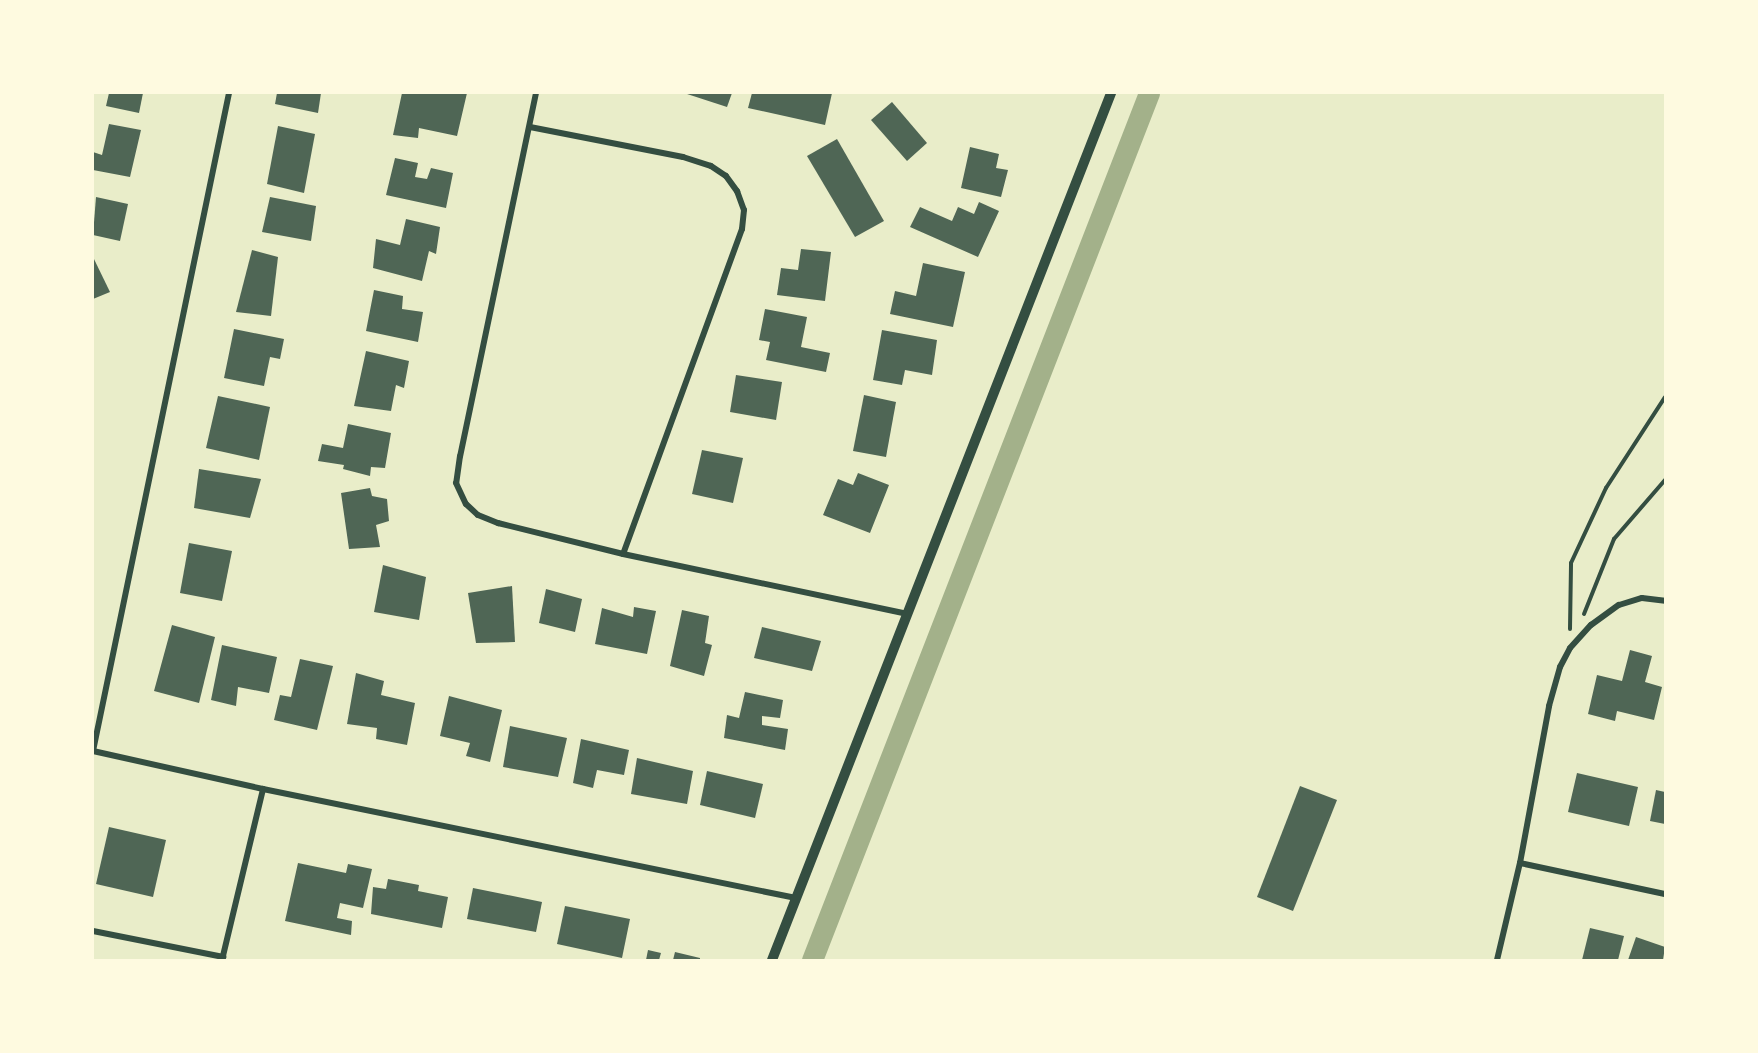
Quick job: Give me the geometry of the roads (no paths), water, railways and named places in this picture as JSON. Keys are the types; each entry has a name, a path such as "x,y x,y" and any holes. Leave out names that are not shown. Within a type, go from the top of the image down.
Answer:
{"street":[{"path":"229,93 93,751 263,789 796,898"},
{"path":"536,93 460,456 456,483 466,504 478,515 498,523 623,554 908,614"},
{"path":"772,960 1111,93"},
{"path":"530,127 683,157 711,166 726,176 737,191 744,210 742,229 623,554"},
{"path":"1497,960 1520,863 1554,682 1570,648 1604,615 1633,599 1665,601"},
{"path":"93,931 222,959 263,789"},
{"path":"1520,863 1665,894"}],"waterway":[{"path":"812,960 1149,93"}]}
